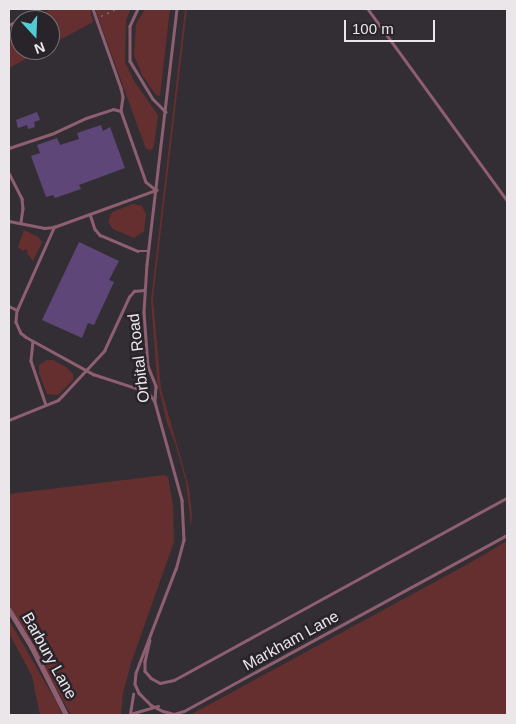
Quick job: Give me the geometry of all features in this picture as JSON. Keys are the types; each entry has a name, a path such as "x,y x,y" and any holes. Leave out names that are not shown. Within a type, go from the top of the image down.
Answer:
{"street":[{"name":"Barbury Lane","path":"9,610 31,646 66,715"}],"lane":[{"path":"9,25 39,9"},
{"path":"93,9 124,97 121,111 146,182 156,190"},
{"path":"138,9 130,26 130,60 153,99 166,112"},
{"name":"Orbital Road","path":"151,636 181,556 184,526 178,481 155,402 156,386 148,366 144,290 177,9"},
{"path":"368,9 507,200"},
{"path":"9,148 54,133 86,118 113,109 121,111"},
{"path":"9,173 22,199 24,208 20,223"},
{"path":"9,220 54,227 156,190"},
{"path":"90,214 100,235 138,251 148,250"},
{"path":"54,227 17,310 16,322 21,333 93,374 144,390 152,396 155,402"},
{"path":"9,420 58,400 104,351 129,297 134,291 144,290"},
{"path":"9,306 17,310"},
{"path":"33,341 31,360 46,405"},
{"path":"151,636 145,661 145,671 151,678 160,683 174,680 507,498"},
{"name":"Markham Lane","path":"156,707 169,713 184,712 507,535"},
{"path":"151,636 141,656 135,679 139,693 156,707"},
{"path":"133,694 130,715 156,707"}],"path":[{"path":"96,17 116,9"}],"shaded area":[{"path":"90,9 93,22 60,40 60,10 49,10"},
{"path":"95,9 131,9 126,20 125,62 134,81 158,115 152,150 146,149"},
{"path":"145,9 170,9 160,96 156,95 142,75 134,55 136,24"},
{"path":"185,9 187,9 153,298 161,389 189,487 192,515 191,526 186,482 167,423 157,380 151,300"},
{"path":"9,32 10,60 24,60 9,68"},
{"path":"133,204 142,206 146,214 144,231 134,238 113,229 108,222 112,212"},
{"path":"24,230 38,237 42,242 33,261 27,253 28,251 25,249 23,251 18,247"},
{"path":"47,360 53,360 66,367 73,374 73,380 58,395 47,394 39,373 39,365"},
{"path":"165,475 168,477 173,506 174,542 131,663 123,693 121,715 71,715 9,605 9,494"},
{"path":"507,541 507,715 190,715 466,565"},
{"path":"9,620 62,715 40,715 32,676 9,633"}],"building":[{"path":"37,112 40,120 34,122 35,127 28,129 27,125 18,128 16,120"},
{"path":"101,125 103,131 110,127 125,168 79,185 81,189 55,198 53,195 46,197 31,156 40,153 37,145 57,138 60,145 79,139 77,133"},
{"path":"79,242 119,261 109,280 114,282 94,325 88,323 82,338 42,320"}]}
